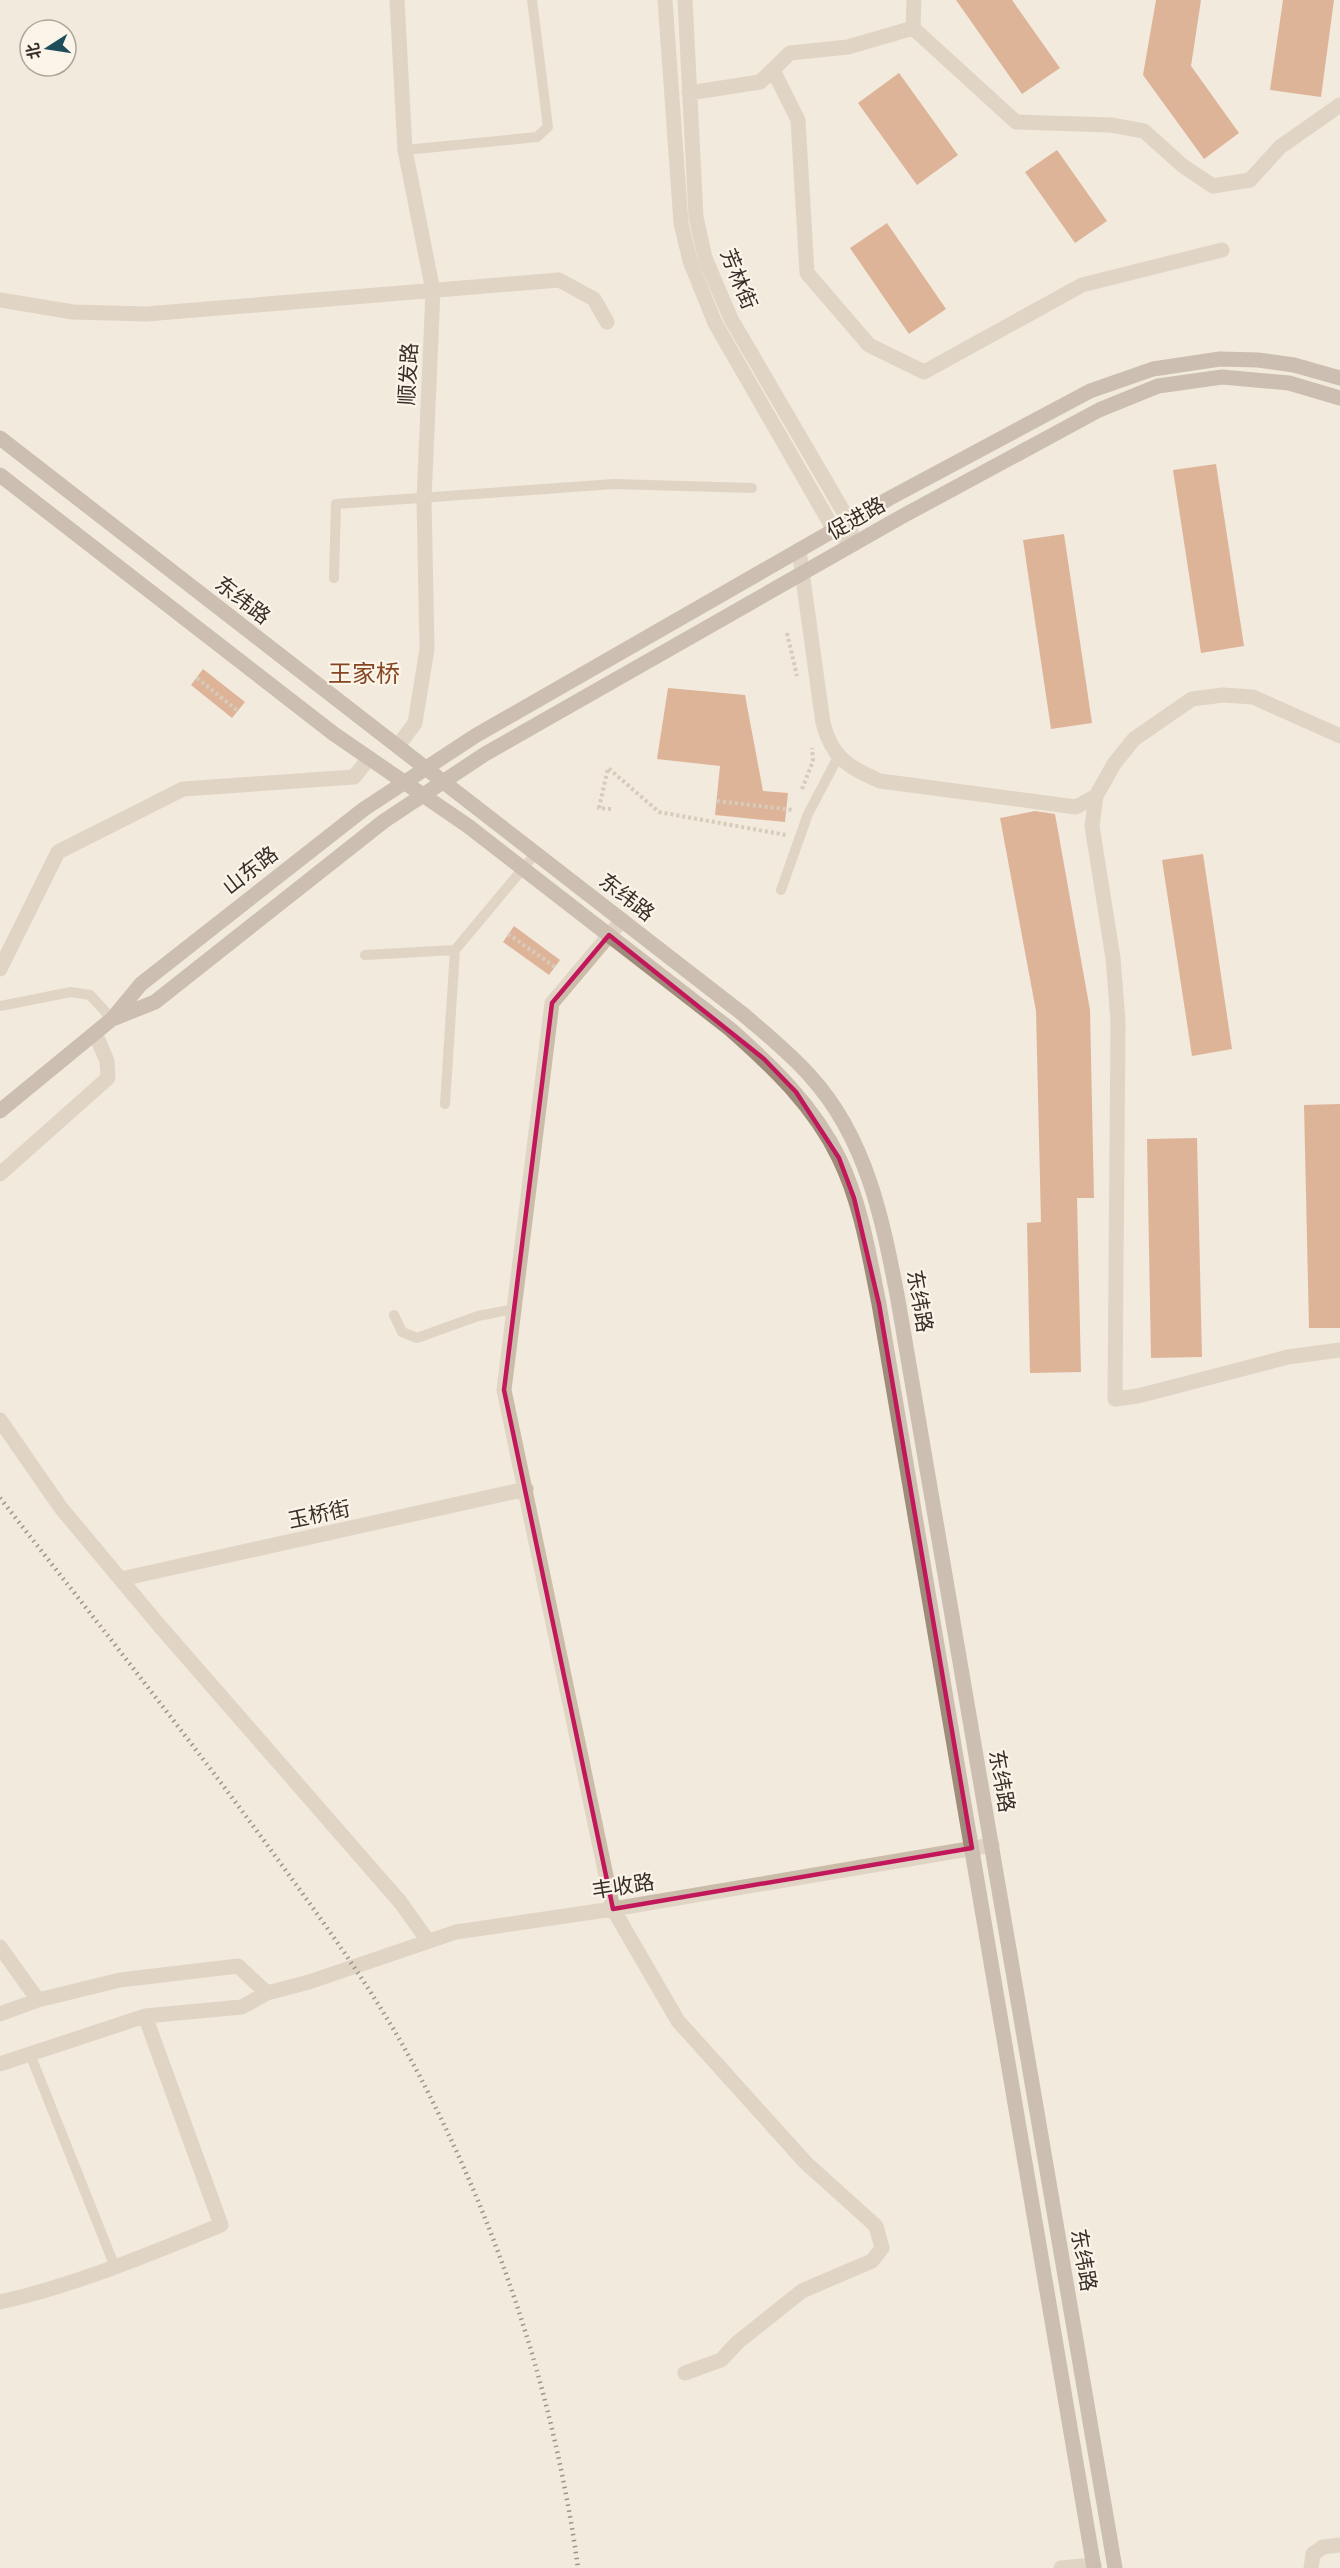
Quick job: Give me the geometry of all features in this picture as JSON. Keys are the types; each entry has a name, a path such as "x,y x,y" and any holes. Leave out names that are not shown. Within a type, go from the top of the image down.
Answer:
{"main road":[{"name":"促进路","path":"426,768 475,736 849,521 1090,391 1153,369 1200,361 1258,360 1294,365 1340,378"},
{"name":"促进路","path":"422,795 485,754 802,573 1099,410 1158,386 1222,377 1289,383 1340,398"},
{"name":"东纬路","path":"0,438 622,920 781,1047 812,1078 838,1112 860,1153 887,1240 898,1300 1115,2568"},
{"name":"东纬路","path":"0,475 334,734 523,869 764,1059 813,1114 839,1158 854,1198 879,1304 1094,2567"},
{"name":"山东路","path":"0,1111 112,1019 141,984 235,908 364,809 426,768"},
{"name":"山东路","path":"112,1019 155,1002 310,877 422,795"}],"street":[{"name":"顺发路","path":"397,0 405,150 433,291 424,499 427,649 415,723 398,746"},
{"path":"665,0 681,223 690,261 715,323 834,530 854,544"},
{"name":"芳林街","path":"685,0 696,217 713,279 731,319 849,521 854,544"},
{"path":"915,0 914,28 1016,122 1111,125 1144,131 1183,166 1213,186 1250,180 1280,147 1340,105"},
{"path":"689,93 760,82 790,53 848,46 914,28"},
{"path":"773,70 798,120 807,273 869,345 924,372 1082,285 1222,250"},
{"path":"0,300 73,312 147,314 559,280 594,299 607,322"},
{"path":"799,550 823,723 828,743 838,757 853,769 891,783 1076,807 1096,795"},
{"path":"1340,736 1253,697 1223,695 1192,699 1134,739 1114,764 1096,795 1092,826 1113,958 1118,1021 1115,1399 1138,1396 1288,1357 1340,1350"},
{"path":"0,969 58,852 183,789 354,777 369,758"},
{"path":"622,920 552,1003 504,1390 613,1909 678,2021 806,2163 876,2226 882,2248 872,2261 802,2291 738,2342 721,2360 685,2373"},
{"path":"0,1174 108,1078 107,1061 95,1032"},
{"path":"0,1420 61,1508 402,1903 428,1941"},
{"name":"玉桥街","path":"121,1579 526,1489"},
{"name":"丰收路","path":"0,2064 145,2016 242,2007 267,1993 309,1982 456,1932 613,1909 992,1845"},
{"path":"0,1947 38,2000"},
{"path":"0,2014 38,2000 120,1980 238,1966 267,1993"},
{"path":"0,2302 36,2294 115,2267 221,2225 145,2016"},
{"path":"1311,2568 1313,2554 1323,2547 1340,2545"},
{"path":"1061,2568 1094,2567"}],"lane":[{"path":"405,150 537,137 548,127 532,0"},
{"path":"334,578 336,504 614,484 752,488"},
{"path":"781,890 808,814 838,757"},
{"path":"445,1104 455,950 536,853"},
{"path":"365,955 455,950"},
{"path":"0,1006 71,992 90,995 112,1019"},
{"path":"394,1315 402,1332 417,1338 478,1316 514,1309"},
{"path":"30,2054 115,2267"}],"path":[{"path":"787,633 800,687"},
{"path":"197,678 238,711"},
{"path":"801,791 813,761 812,740"},
{"path":"611,809 599,808 608,768 659,812 786,835 788,826"},
{"path":"791,818 797,800"},
{"path":"717,801 793,810"},
{"path":"508,934 555,967"}],"highlighted area":[{"path":"609,935 764,1059 796,1092 839,1158 854,1198 879,1304 972,1848 613,1909 504,1390 552,1003"}],"building":[{"path":"956,0 1012,0 1060,68 1022,94"},
{"path":"1156,0 1201,0 1191,66 1239,133 1204,159 1143,75"},
{"path":"1283,0 1334,0 1321,97 1270,90"},
{"path":"899,73 958,155 917,185 858,103"},
{"path":"1057,150 1107,221 1075,243 1025,172"},
{"path":"887,223 946,309 909,334 850,248"},
{"path":"1216,464 1244,646 1201,653 1173,470"},
{"path":"1064,534 1092,723 1051,729 1023,540"},
{"path":"203,669 245,702 232,718 191,685"},
{"path":"668,688 745,695 763,791 788,793 785,822 715,815 720,766 657,759"},
{"path":"1035,811 1055,814 1090,1010 1094,1198 1077,1198 1081,1372 1030,1373 1027,1223 1041,1222 1036,1011 1000,818"},
{"path":"1203,854 1232,1049 1192,1056 1162,860"},
{"path":"514,926 560,960 549,975 503,942"},
{"path":"1340,1104 1340,1328 1309,1328 1304,1105"},
{"path":"1197,1138 1202,1357 1151,1358 1147,1139"}],"railway":[{"path":"0,1498 265,1842 359,1975 410,2058 469,2179 517,2306 554,2436 578,2568"}],"district":[{"name":"王家桥","path":"364,673"}]}
